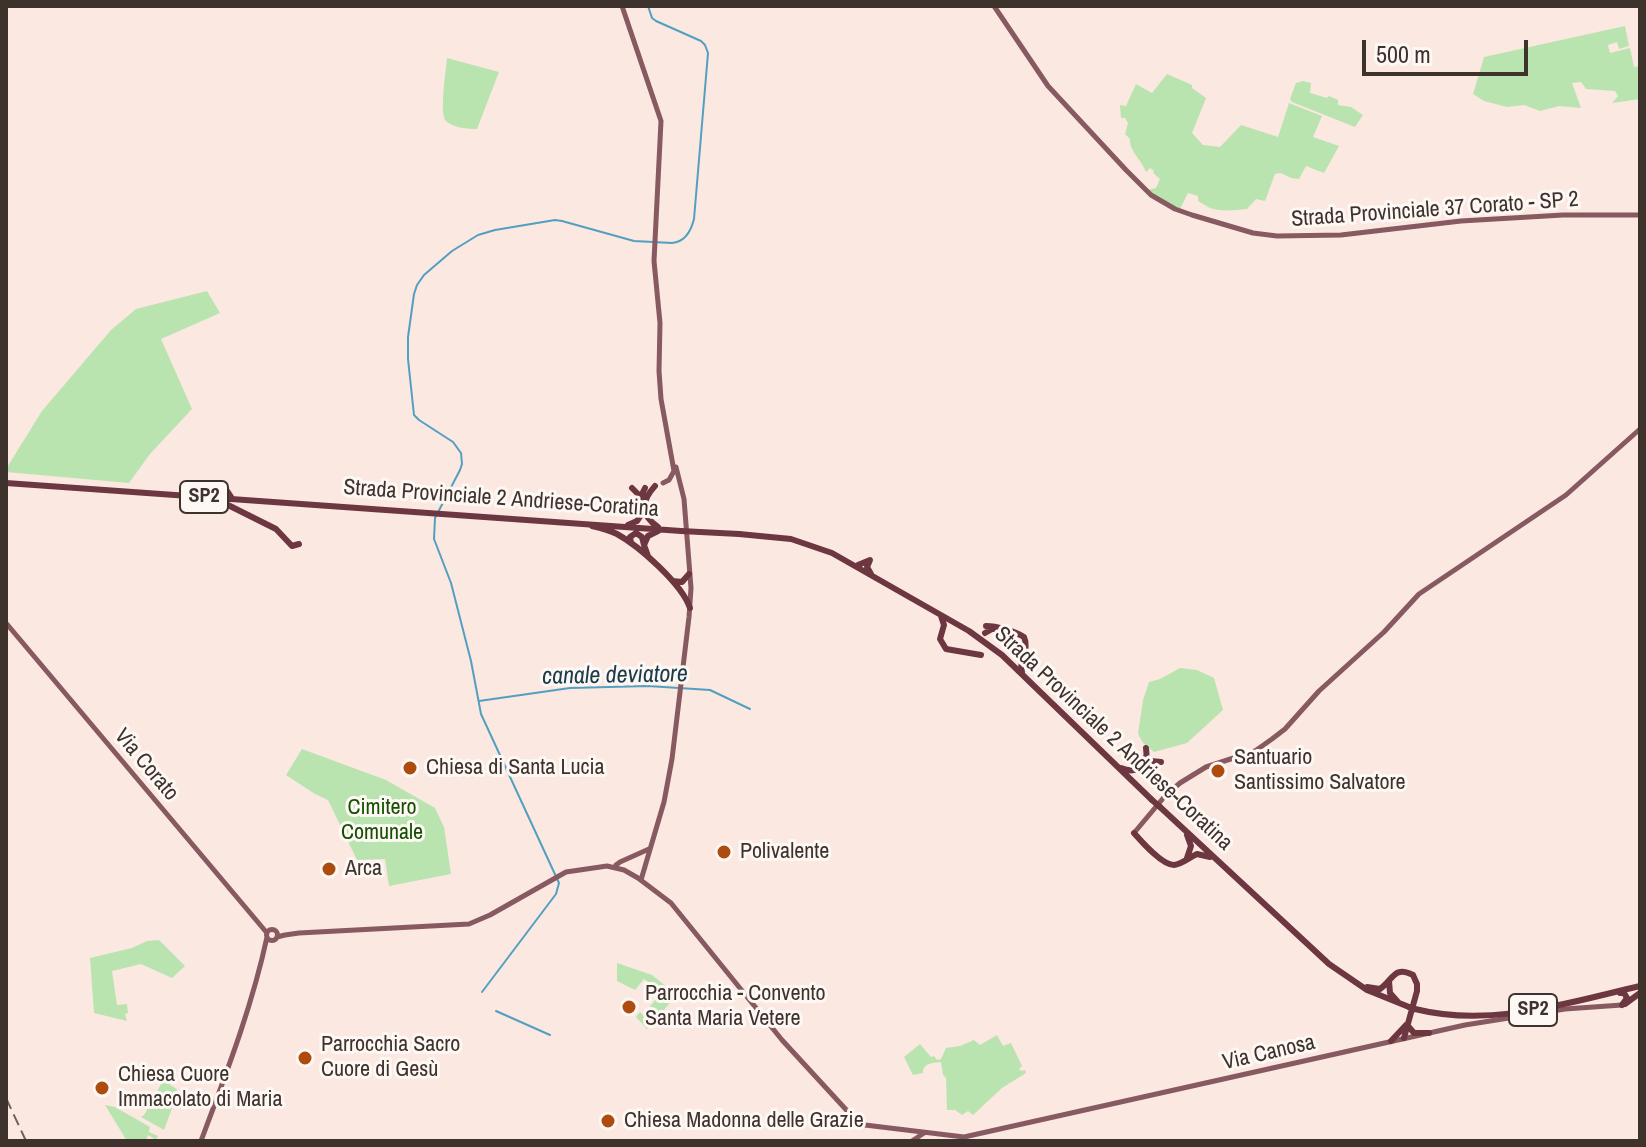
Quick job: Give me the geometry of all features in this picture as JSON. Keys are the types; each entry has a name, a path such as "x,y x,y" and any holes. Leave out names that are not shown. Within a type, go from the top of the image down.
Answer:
{"main road":[{"path":"622,6 661,121 654,272 660,323 661,399 674,471 667,482"},
{"name":"Strada Provinciale 37 Corato - SP 2","path":"994,6 1048,86 1144,189 1159,200 1192,215 1253,233 1277,236 1341,235 1461,221 1563,215 1640,215"},
{"path":"1216,860 1200,854 1175,865 1167,864 1134,833 1180,783 1213,764 1247,754 1285,729 1319,691 1384,632 1419,594 1566,495 1640,429"},
{"path":"641,878 664,802 672,759 690,608 683,495 671,450"},
{"path":"665,529 649,520 645,488 680,479"},
{"path":"667,482 677,486 683,495"},
{"name":"Strada Provinciale 2 Andriese-Coratina","path":"6,483 771,536 823,549 964,628 1002,655 1233,876 1322,958 1359,985 1408,1007 1463,1017 1517,1013 1640,986"},
{"path":"616,525 637,521 655,486"},
{"path":"632,488 645,502"},
{"path":"209,497 242,511 294,543"},
{"path":"242,511 240,504 248,500"},
{"path":"573,522 606,530 631,543 675,582 690,608"},
{"path":"644,545 648,536 665,529"},
{"path":"631,543 630,537 636,533 642,537 649,558"},
{"path":"857,566 870,560 867,567 872,575"},
{"path":"675,582 684,581 689,574"},
{"path":"675,582 691,588"},
{"path":"681,590 691,588"},
{"path":"935,611 943,620 940,639 946,649 977,655"},
{"name":"Via Corato","path":"6,623 270,934"},
{"path":"943,630 952,626 964,628"},
{"path":"988,627 1015,632 1024,637 1026,646 1020,667 1023,676"},
{"path":"1002,655 1014,659 1023,655"},
{"path":"1142,790 1138,777 1146,763 1146,748"},
{"path":"1118,766 1130,771 1146,763 1161,762"},
{"path":"1184,830 1191,846 1184,861"},
{"path":"616,865 650,849"},
{"path":"202,1141 268,954 270,934 469,924 575,867 616,865 641,878"},
{"path":"556,876 576,869 611,866 641,878"},
{"name":"Via Canosa","path":"641,878 674,902 786,1042 849,1112 865,1125 964,1137 1465,1025 1565,1009 1622,1005"},
{"path":"1359,985 1380,989 1396,973 1401,971 1413,975 1417,991 1404,1038"},
{"path":"1389,981 1390,993 1408,1007"},
{"path":"1600,995 1624,993 1626,1001 1622,1005"},
{"path":"1622,1005 1640,993"},
{"path":"1406,1026 1414,1033 1429,1033"},
{"path":"1391,1041 1406,1026"},
{"path":"912,1141 925,1132"}],"green space":[{"path":"1625,26 1629,46 1619,49 1617,42 1608,45 1610,53 1630,48 1634,67 1640,66 1640,99 1612,103 1618,96 1615,91 1586,89 1581,82 1572,83 1581,108 1559,106 1540,111 1524,105 1507,107 1484,101 1473,94 1484,57"},
{"path":"447,58 499,72 477,129 453,125 444,117"},
{"path":"1167,74 1192,85 1206,98 1192,133 1203,145 1220,147 1241,125 1278,137 1289,103 1322,116 1313,137 1339,146 1324,173 1306,166 1299,179 1275,174 1265,201 1256,199 1247,209 1210,208 1198,201 1198,196 1188,193 1180,209 1148,190 1156,188 1160,179 1150,168 1146,172 1125,134 1128,123 1121,118 1120,105 1126,106 1136,84 1152,93"},
{"path":"1296,83 1311,83 1310,93 1329,96 1338,100 1338,105 1351,107 1363,115 1355,127 1292,102 1290,99"},
{"path":"207,291 220,313 161,339 192,409 150,454 129,483 6,472 42,411 111,330 136,309"},
{"path":"1180,668 1197,670 1214,678 1223,710 1187,743 1154,752 1138,734 1143,700 1149,682"},
{"name":"Cimitero Comunale","path":"302,749 386,780 435,808 444,827 451,874 389,886 385,859 357,860 328,800 286,775"},
{"path":"159,940 185,966 172,978 141,964 112,971 117,1005 127,1004 127,1021 94,1013 90,958"},
{"path":"617,963 652,975 677,995 647,1029 636,1017 640,1012 643,1015 662,992 644,979 635,990 617,981"},
{"path":"997,1035 1003,1046 1011,1043 1022,1066 1019,1069 1026,1073 1002,1088 973,1115 968,1111 962,1115 955,1110 947,1110 946,1078 941,1062 929,1064 923,1073 913,1075 904,1057 920,1044 937,1060 941,1059 946,1048 974,1040 980,1045"},
{"path":"165,1077 172,1080 170,1085 177,1089 164,1130 141,1117"},
{"path":"105,1105 115,1107 150,1127 149,1132 158,1136 156,1140 148,1135 146,1141 127,1141"}],"waterway":[{"path":"482,992 556,894 559,883 481,714 451,583 434,539 435,518 462,464 461,453 453,442 414,415 408,359 414,294 424,275 452,251 478,235 495,230 555,220 634,241 672,243 687,235 694,219 708,53 701,41 652,18 648,6"},
{"name":"canale deviatore","path":"479,701 570,688 648,686 710,690 750,709"},
{"path":"496,1011 550,1035"}],"railway":[{"path":"6,1098 26,1141"}],"place":[{"name":"Chiesa di Santa Lucia","path":"410,768"},
{"name":"Santuario Santissimo Salvatore","path":"1218,771"},
{"name":"Polivalente","path":"724,852"},
{"name":"Arca","path":"329,869"},
{"name":"Parrocchia - Convento Santa Maria Vetere","path":"629,1007"},
{"name":"Parrocchia Sacro Cuore di Gesù","path":"305,1058"},
{"name":"Chiesa Cuore Immacolato di Maria","path":"102,1088"},
{"name":"Chiesa Madonna delle Grazie","path":"608,1121"}]}
